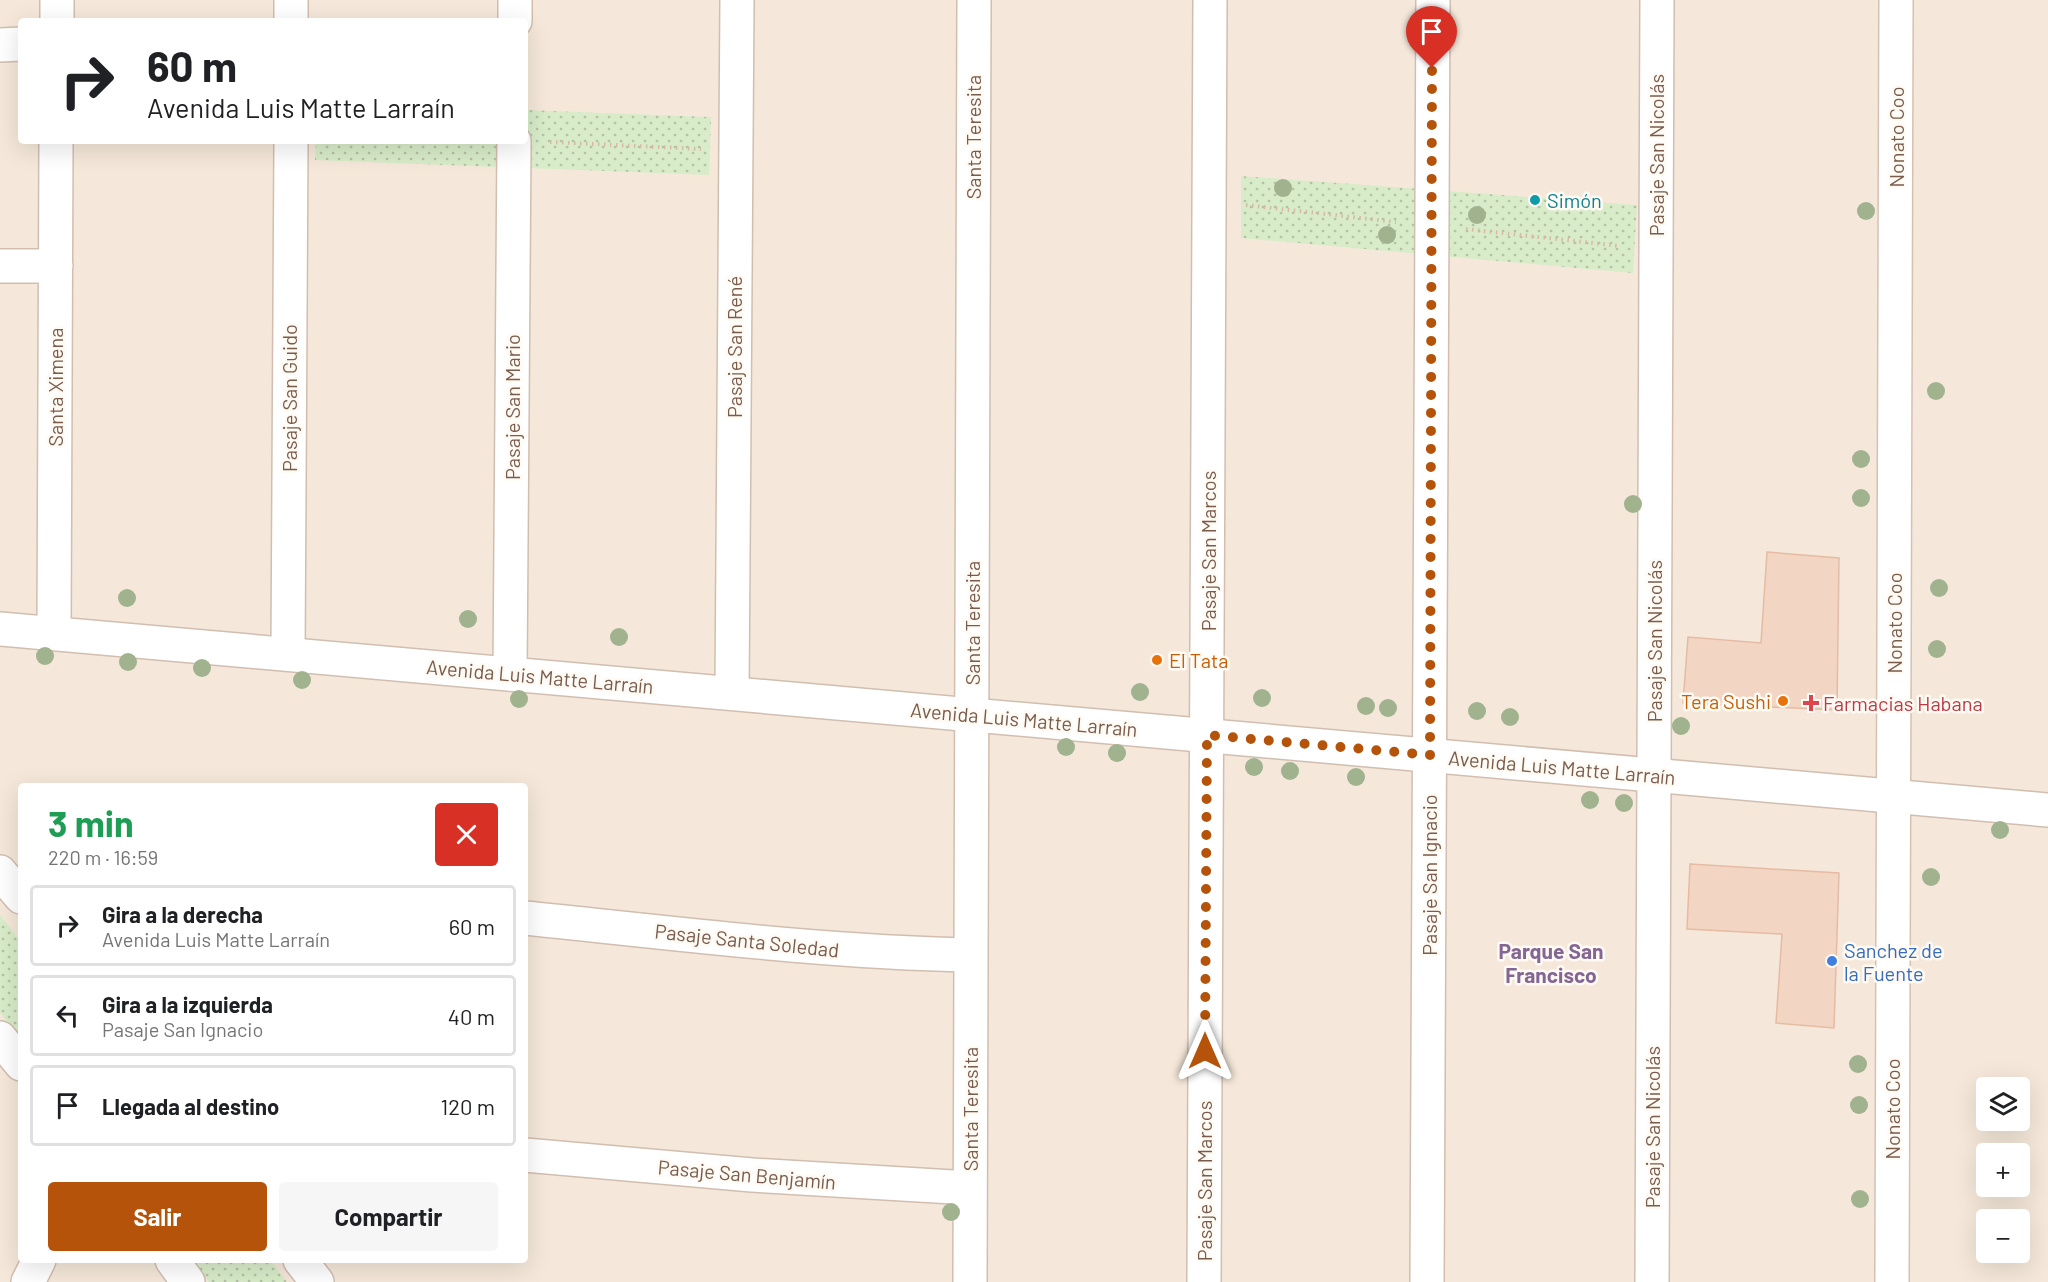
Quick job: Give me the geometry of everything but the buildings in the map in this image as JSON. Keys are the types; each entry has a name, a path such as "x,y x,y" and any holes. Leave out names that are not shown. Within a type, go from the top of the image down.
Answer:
{"street":[{"path":"57,0 57,18"},
{"path":"291,0 291,18"},
{"path":"515,0 515,18"},
{"name":"Pasaje San René","path":"732,693 736,0"},
{"name":"Santa Teresita","path":"970,1282 974,0"},
{"name":"Pasaje San Marcos","path":"1204,1282 1210,0"},
{"name":"Pasaje San Ignacio","path":"1427,1282 1433,0"},
{"name":"Pasaje San Nicolás","path":"1652,1282 1657,0"},
{"name":"Nonato Coo","path":"1892,1282 1896,0"},
{"path":"0,45 18,44"},
{"name":"Santa Ximena","path":"54,633 56,144"},
{"name":"Pasaje San Guido","path":"288,654 291,144"},
{"name":"Pasaje San Mario","path":"510,674 514,144"},
{"path":"0,266 56,266"},
{"name":"Avenida Luis Matte Larraín","path":"0,628 2048,810"},
{"path":"0,872 18,893"},
{"name":"Pasaje Santa Soledad","path":"528,918 830,949 893,954 970,955"},
{"path":"0,1038 18,1060"},
{"name":"Pasaje San Benjamín","path":"528,1155 752,1175 970,1188"},
{"path":"28,1282 38,1263"},
{"path":"174,1263 188,1282"},
{"path":"302,1263 316,1282"}],"path":[{"path":"548,142 736,151"}],"shaded area":[{"path":"0,0 2048,0 2048,1282 0,1282"}],"green space":[{"path":"528,110 711,117 709,175 315,160 316,144 528,144"},
{"path":"1241,176 1637,205 1633,273 1241,238"},
{"path":"0,915 18,938 18,1035 0,1013"},
{"path":"195,1263 272,1263 287,1282 209,1282"}],"place":[{"name":"Simón","path":"1535,200"},
{"name":"El Tata","path":"1157,660"},
{"name":"Tera Sushi","path":"1783,701"},
{"name":"Farmacias Habana","path":"1811,703"},
{"name":"Sanchez de la Fuente","path":"1832,961"}],"district":[{"name":"Parque San Francisco","path":"1551,962"}],"route":[{"path":"1205,1051 1207,735 1430,755 1432,68"}]}
